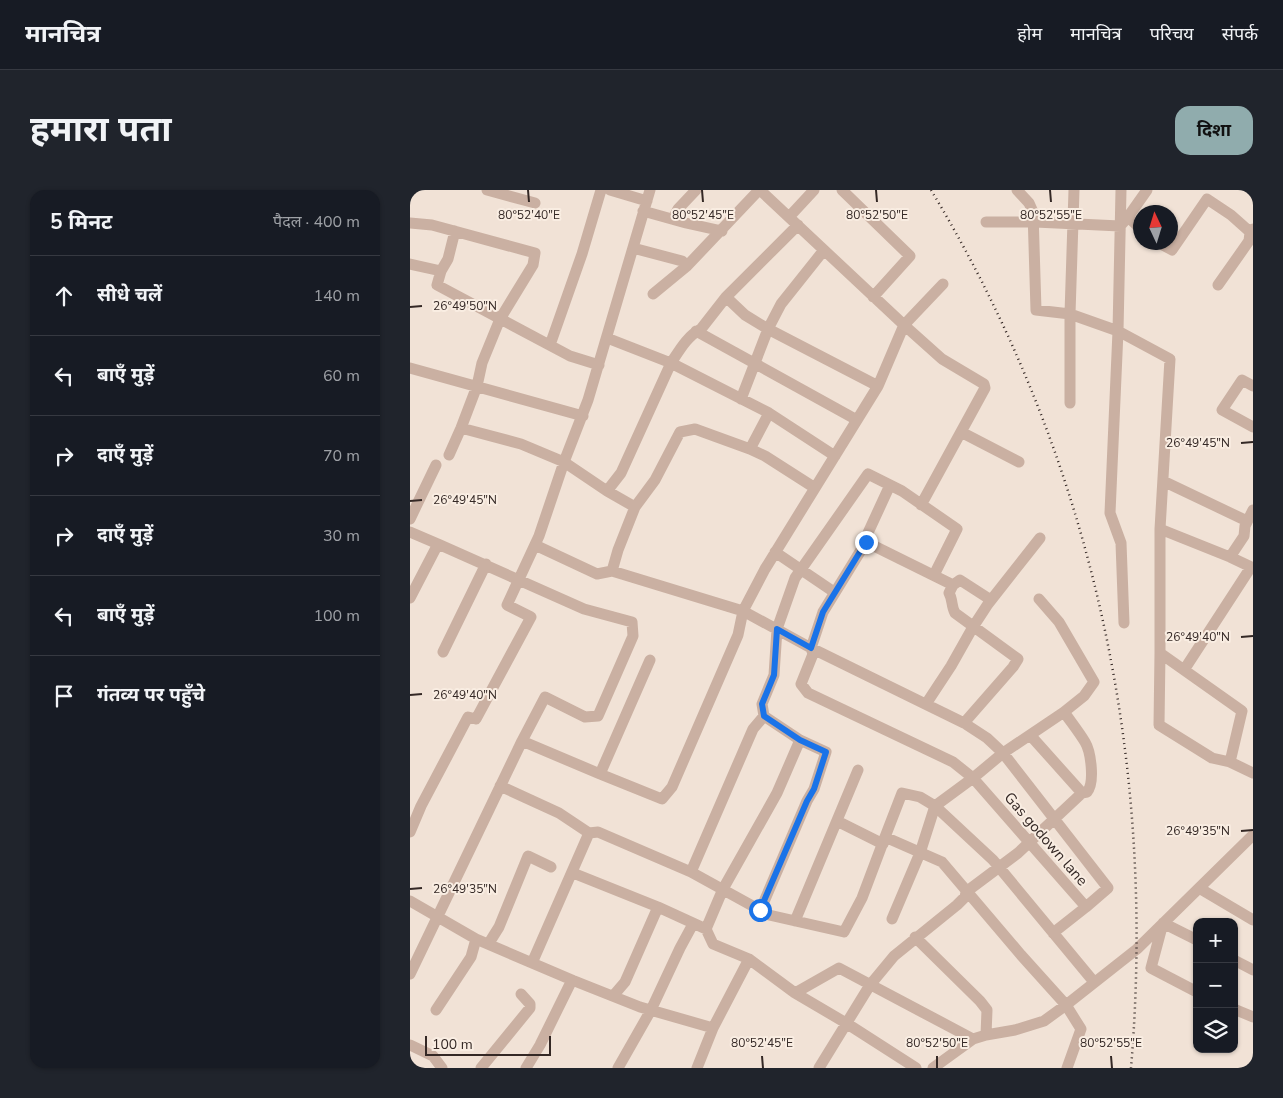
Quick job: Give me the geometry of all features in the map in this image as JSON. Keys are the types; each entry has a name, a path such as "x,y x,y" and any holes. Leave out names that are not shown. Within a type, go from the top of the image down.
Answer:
{"street":[{"path":"487,190 535,203"},
{"path":"550,345 582,254 601,190"},
{"path":"610,190 647,201 673,219 722,230"},
{"path":"673,219 678,209 696,190"},
{"path":"653,294 687,266 760,190 874,298 942,358 984,384 985,388 921,505"},
{"path":"789,217 814,190"},
{"path":"842,190 910,256 874,298"},
{"path":"1017,190 1029,203 1035,222 1036,310 1070,314 1118,331 1170,359 1160,530 1159,725 1212,758 1230,762 1253,773"},
{"path":"1070,403 1070,314 1074,190"},
{"path":"1121,190 1123,219 1110,513 1121,543 1124,623"},
{"path":"1123,219 1147,190"},
{"path":"1178,241 1207,199 1231,214 1251,231 1249,241 1218,285"},
{"path":"410,832 421,806 468,717 476,719 531,617 507,606 535,545 564,462 583,416 647,201"},
{"path":"986,222 1074,224 1123,219 1133,225"},
{"path":"410,222 425,226 432,225 534,253 533,265 500,319 482,363 477,386 449,455"},
{"path":"607,491 621,473 671,363 682,346 700,329 726,297 798,225"},
{"path":"455,231 448,259 441,271 437,285 570,356 598,365"},
{"path":"633,248 682,261 687,266"},
{"path":"741,399 768,329 780,304 824,250"},
{"path":"410,264 441,271"},
{"path":"522,741 662,799 672,787 738,635 743,612 764,569 878,386 904,325 943,284"},
{"path":"726,297 745,315 768,329 878,386"},
{"path":"696,332 756,363 857,420"},
{"path":"607,338 671,363 769,413 836,456"},
{"path":"410,368 583,416"},
{"path":"1253,386 1242,380 1222,410 1253,427"},
{"path":"750,449 769,413"},
{"path":"461,428 521,444 564,462 635,507"},
{"path":"612,571 635,507 655,480 680,432 695,429 750,449 765,456 815,488"},
{"path":"961,432 1019,462"},
{"path":"410,519 436,465"},
{"path":"760,910 807,801 814,789 826,752 800,740 764,716 762,704 774,675 777,629 795,578 868,474 902,491 957,529 934,575"},
{"path":"1163,481 1247,521"},
{"name":"Gas godown lane","path":"890,486 867,535 866,542 823,612 811,648 813,654 802,684 808,693 953,762 973,778 1086,907 1053,933"},
{"path":"1230,557 1244,536 1245,526 1253,510"},
{"path":"1160,530 1230,557 1251,568 1184,670"},
{"path":"410,532 584,609 632,622 633,636 598,716 584,717 546,696 522,741 410,974"},
{"path":"926,704 991,600 1040,538"},
{"path":"866,542 953,586"},
{"path":"410,598 438,544"},
{"path":"535,545 597,574 612,571 743,612 811,648 964,723 987,738 1003,753 1108,888 1086,907"},
{"path":"775,552 834,592"},
{"path":"443,652 486,564"},
{"path":"964,723 1018,659 955,613 951,607 949,593 960,580 991,600"},
{"path":"892,919 920,853 935,806 1003,753 1031,736 1064,712 1084,696 1094,682 1059,622 1039,599"},
{"path":"1160,653 1242,711 1230,762"},
{"path":"600,774 650,660"},
{"path":"819,1068 870,985 894,956 915,937 957,905 965,897 966,892 1030,843 1082,793 1087,792 1092,786 1090,760 1086,744 1064,712"},
{"path":"692,872 753,729 764,716"},
{"path":"1031,736 1082,793"},
{"path":"706,929 723,888 777,793 800,740"},
{"path":"795,921 858,770"},
{"path":"500,786 559,813 589,833 598,832 692,872 769,915 844,932 862,898 902,793 920,797 935,806 999,868 1094,982"},
{"path":"837,821 942,862 966,892 1066,1005 1081,1029 1067,1068"},
{"path":"532,963 589,833"},
{"path":"933,1068 973,1039 1015,1030 1044,1021 1066,1005 1137,949 1253,835"},
{"path":"489,944 499,927 528,856 551,867"},
{"path":"573,873 658,907 706,929 713,944 749,959 795,993 916,1068"},
{"path":"1199,888 1253,920"},
{"path":"410,902 476,940 572,980 651,1010 714,1028"},
{"path":"613,996 625,982 658,907"},
{"path":"1164,923 1193,938"},
{"path":"1164,923 1151,968 1193,990"},
{"path":"618,1068 651,1010 693,924"},
{"path":"915,937 987,1010 986,1035"},
{"path":"436,1010 471,957 476,940"},
{"path":"697,1068 714,1028 749,959"},
{"path":"1238,962 1253,970"},
{"path":"795,993 839,968 973,1039"},
{"path":"526,1068 540,1045 572,980"},
{"path":"481,1068 530,1008 530,1004 520,994"},
{"path":"1238,1011 1253,1017"},
{"path":"410,1045 433,1056 442,1068"}],"railway":[{"path":"931,190 987,292 1034,396 1072,503 1101,613 1122,724 1133,838 1136,952 1131,1068"}],"route":[{"path":"760,910 807,801 814,789 826,752 800,740 764,716 762,704 774,675 777,629 811,648 823,612 866,542"}]}
